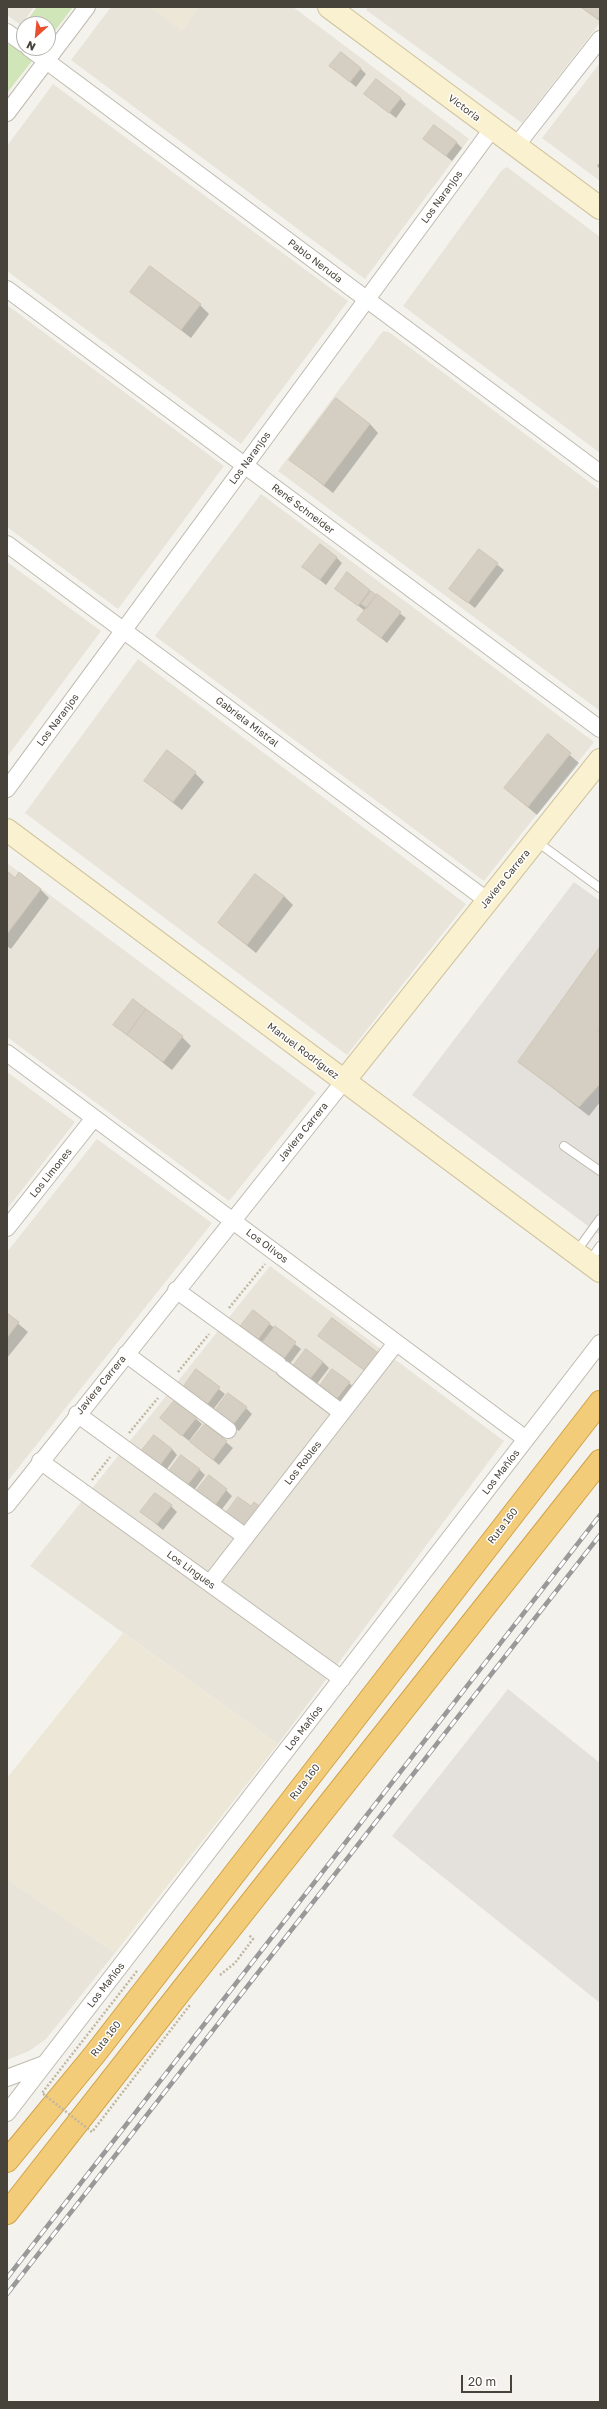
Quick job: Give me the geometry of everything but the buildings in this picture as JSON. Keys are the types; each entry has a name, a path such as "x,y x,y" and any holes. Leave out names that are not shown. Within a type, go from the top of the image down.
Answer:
{"highway":[{"name":"Ruta 160","path":"7,2161 99,2048 600,1402"},
{"path":"7,2213 196,1969 359,1768 599,1464"}],"street":[{"path":"7,113 87,7"},
{"name":"Victoria","path":"341,11 492,129 600,208"},
{"path":"7,32 16,38"},
{"path":"516,146 600,39"},
{"name":"Pablo Neruda","path":"40,56 600,473"},
{"name":"Los Naranjos","path":"7,788 125,631 244,466 492,129"},
{"name":"René Schneider","path":"7,289 600,729"},
{"name":"Gabriela Mistral","path":"7,544 488,901"},
{"name":"Javiera Carrera","path":"7,1505 77,1414 600,760"},
{"name":"Manuel Rodríguez","path":"7,830 344,1080 591,1258"},
{"name":"Los Olivos","path":"7,1053 526,1439"},
{"name":"Los Limones","path":"7,1228 94,1118"},
{"path":"176,1290 342,1412"},
{"name":"Los Robles","path":"210,1583 396,1343"},
{"name":"Los Mañíos","path":"7,2113 600,1343"},
{"path":"126,1354 228,1430"},
{"path":"77,1414 246,1537"},
{"name":"Los Lingues","path":"40,1461 342,1679"},
{"path":"7,2078 45,2064"}],"lane":[{"path":"536,840 600,888"},
{"path":"564,1146 600,1171"},
{"path":"591,1258 600,1219"}],"path":[{"path":"137,1971 42,2093 92,2132 190,2005"}],"shaded area":[{"path":"7,7 34,7 28,16 16,16 16,21 7,15"},
{"path":"111,7 293,7 469,139 365,279 71,60"},
{"path":"154,7 200,7 182,31 152,9"},
{"path":"368,7 600,7 600,23 522,123 366,10"},
{"path":"600,63 600,181 542,138"},
{"path":"53,84 348,301 241,444 7,271 7,146"},
{"path":"507,167 600,237 600,453 403,306 502,170"},
{"path":"7,305 224,466 118,609 7,527"},
{"path":"383,331 389,332 600,490 600,711 278,471"},
{"path":"261,494 594,742 484,881 155,636"},
{"path":"7,562 101,631 7,757"},
{"path":"138,659 466,904 347,1055 25,813"},
{"path":"7,863 316,1093 229,1201 7,1037"},
{"path":"574,882 600,901 600,1235 412,1095"},
{"path":"7,1072 75,1122 7,1209"},
{"path":"97,1139 212,1223 7,1482 7,1252"},
{"path":"270,1266 504,1441 278,1744 30,1566"},
{"path":"123,1633 278,1744 115,1953 7,1879 7,1778"},
{"path":"508,1689 600,1763 600,2003 392,1836"},
{"path":"7,1879 115,1953 46,2039 29,2051 7,2060"}],"green space":[{"path":"37,7 73,7 56,29 56,16 30,16"},
{"path":"16,35 16,56 36,56 7,93 7,47"}],"railway":[{"path":"7,2278 600,1515"},
{"path":"7,2294 600,1535"}]}
